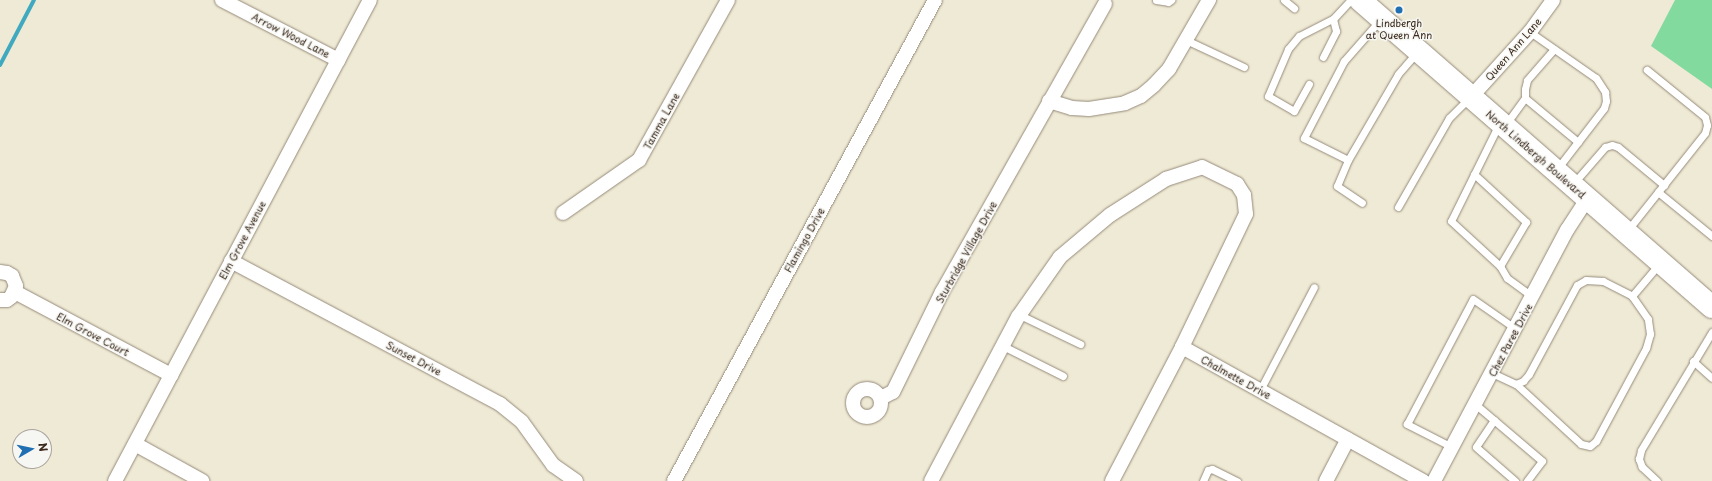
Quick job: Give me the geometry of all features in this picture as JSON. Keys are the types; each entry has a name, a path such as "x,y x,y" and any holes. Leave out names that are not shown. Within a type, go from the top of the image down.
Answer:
{"main road":[{"name":"North Lindbergh Boulevard","path":"1359,0 1712,307"}],"street":[{"name":"Arrow Wood Lane","path":"222,0 338,60"},
{"name":"Elm Grove Avenue","path":"115,481 370,0"},
{"name":"Tamma Lane","path":"563,213 640,160 728,0"},
{"name":"Flamingo Drive","path":"674,481 935,0"},
{"path":"1049,101 1072,108 1089,109 1125,103 1140,96 1154,85 1169,69 1209,0"},
{"name":"Queen Ann Lane","path":"1471,97 1530,32 1553,0"},
{"name":"Sturbridge Village Drive","path":"881,398 893,392 942,292 1105,4"},
{"path":"931,481 1020,315 1060,257 1110,215 1166,179 1202,167 1237,184 1244,195 1246,214 1182,347 1112,481"},
{"name":"Chez Paree Drive","path":"1434,481 1533,297 1567,230 1579,192"},
{"name":"Sunset Drive","path":"231,261 500,404 522,422 553,465 576,481"},
{"path":"0,272 7,273 12,276 15,281 15,292 7,300 0,300"},
{"name":"Elm Grove Court","path":"15,292 171,376"},
{"name":"Chalmette Drive","path":"1182,347 1423,481"},
{"path":"1326,481 1348,439"},
{"path":"135,444 202,481"}],"lane":[{"path":"1156,0 1168,2 1171,0"},
{"path":"1284,0 1294,8"},
{"path":"1308,84 1294,111 1268,96 1288,49 1298,36 1333,20 1359,0"},
{"path":"1348,160 1304,138 1344,61 1381,18"},
{"path":"1322,57 1336,31 1333,20"},
{"path":"1530,32 1596,78 1605,92 1606,101 1604,108 1555,171"},
{"path":"1186,40 1244,66"},
{"path":"1554,49 1527,80 1524,89 1525,98 1578,142"},
{"path":"1362,202 1337,186 1348,160 1398,74 1418,51"},
{"path":"1626,232 1705,133 1707,125 1704,117 1647,70"},
{"path":"1398,207 1449,118 1471,97"},
{"path":"1525,98 1502,124 1474,174 1451,221 1500,266 1507,278 1533,297"},
{"path":"1579,192 1605,147 1612,145 1618,147 1664,185"},
{"path":"1474,174 1526,222 1500,266"},
{"path":"1658,192 1712,236"},
{"path":"1632,296 1661,263"},
{"path":"1492,373 1516,384 1581,444 1590,446 1596,441 1646,348 1650,334 1648,319 1632,296 1604,281 1586,280 1577,284 1529,374 1523,381 1516,384"},
{"path":"1260,390 1314,287"},
{"path":"1452,447 1407,424 1473,299 1516,329"},
{"path":"1020,315 1080,344"},
{"path":"1657,481 1642,467 1639,459 1641,450 1693,361 1712,332"},
{"path":"1003,346 1062,376"},
{"path":"1693,361 1712,378"},
{"path":"1475,404 1542,461 1527,481"},
{"path":"1494,420 1476,447 1515,481"},
{"path":"1203,481 1208,470 1212,469 1237,481"}],"green space":[{"path":"1675,0 1712,0 1712,89 1651,46"}],"waterway":[{"path":"0,65 34,0"}],"place":[{"name":"Lindbergh at Queen Ann","path":"1399,10"}]}
